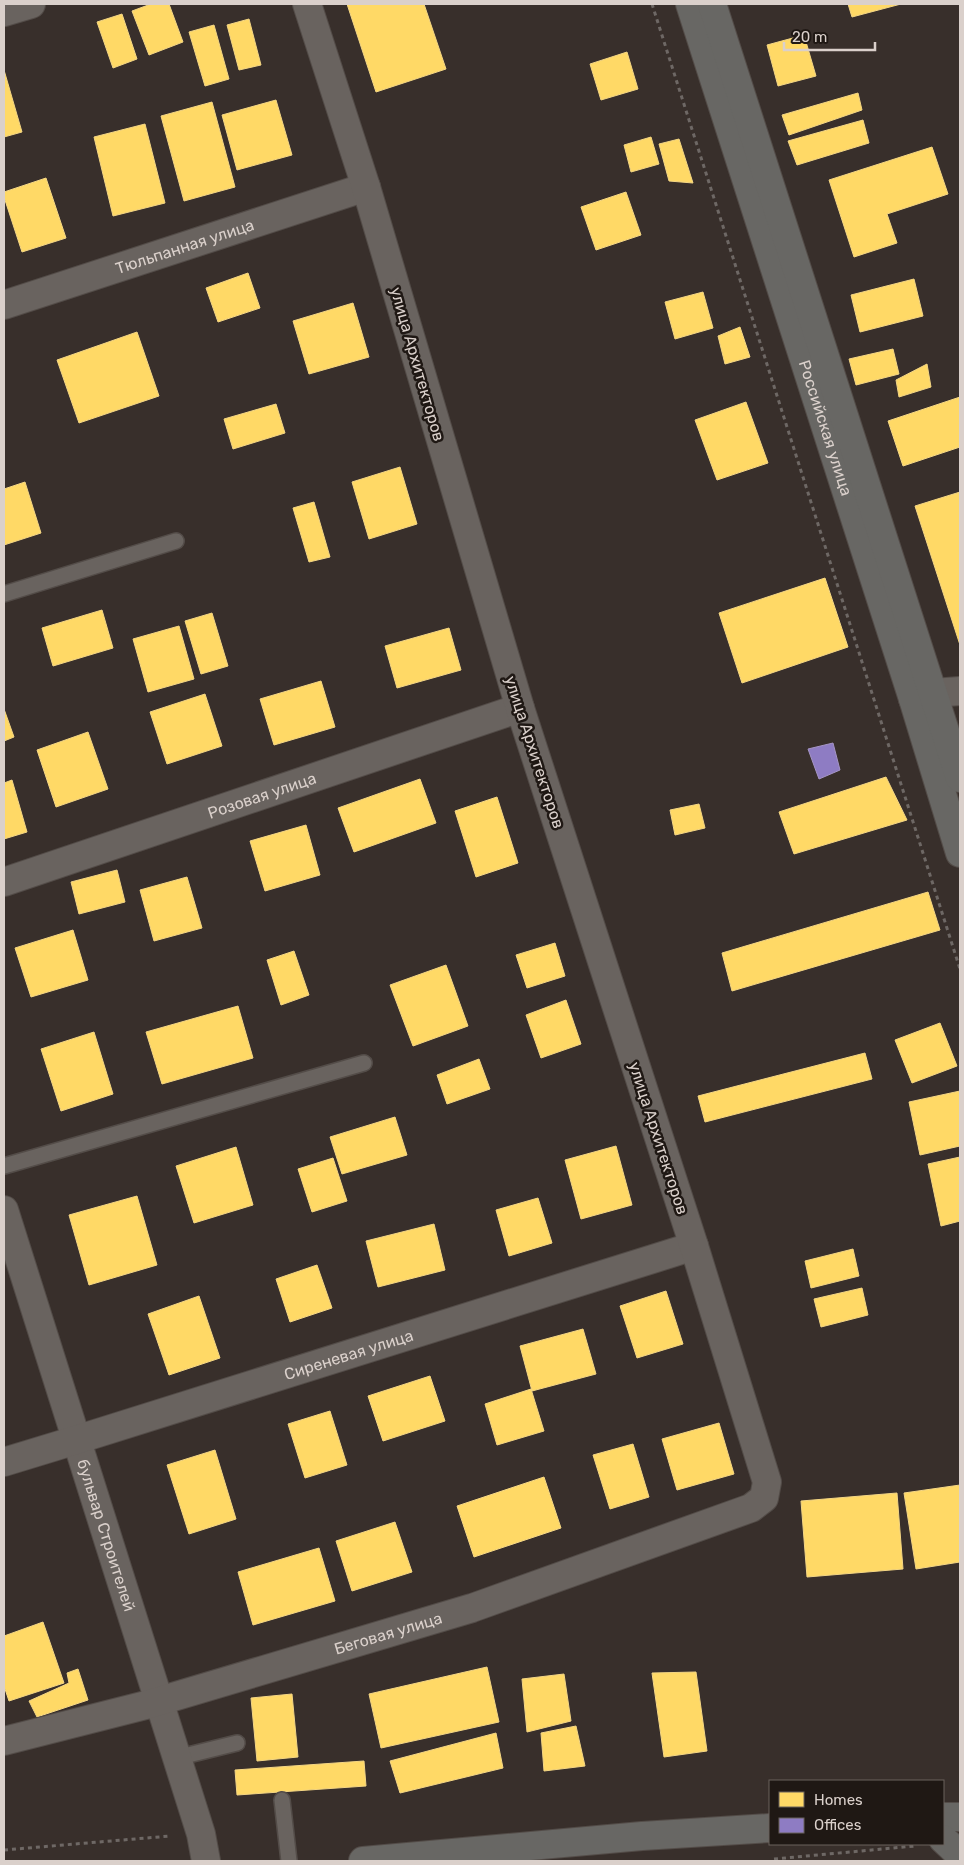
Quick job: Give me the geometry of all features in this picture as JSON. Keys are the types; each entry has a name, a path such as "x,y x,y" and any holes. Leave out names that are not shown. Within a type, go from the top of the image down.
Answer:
{"main road":[{"name":"Российская улица","path":"690,4 923,696 960,778"},
{"name":"Российская улица","path":"712,4 923,696 960,853"},
{"path":"944,1817 960,1816"},
{"path":"363,1861 642,1836 769,1828"},
{"path":"939,1845 960,1855"}],"street":[{"path":"4,12 30,4"},
{"name":"улица Архитекторов","path":"307,4 366,187 520,708 694,1246 767,1482 764,1498"},
{"name":"Тюльпанная улица","path":"4,305 366,187"},
{"path":"923,696 960,691"},
{"name":"Розовая улица","path":"4,882 520,708"},
{"name":"бульвар Строителей","path":"4,1210 201,1834 206,1861"},
{"name":"Сиреневая улица","path":"4,1462 694,1246"},
{"name":"Беговая улица","path":"4,1741 146,1705 472,1608 751,1508 764,1498"}],"lane":[{"path":"4,594 176,541"},
{"path":"4,1166 364,1063"},
{"path":"176,1758 237,1742"},
{"path":"282,1800 289,1861"}],"path":[{"path":"652,4 960,968"},
{"path":"4,1850 201,1834"},
{"path":"772,1859 905,1845"}],"building: Homes":[{"path":"151,4 169,4 183,42 149,55 132,11"},
{"path":"347,4 424,4 446,69 376,92"},
{"path":"848,4 901,4 852,17"},
{"path":"122,14 137,59 113,68 97,22"},
{"path":"249,19 261,65 239,70 227,25"},
{"path":"214,25 229,79 205,86 189,32"},
{"path":"804,35 816,76 778,86 767,45"},
{"path":"627,52 638,89 601,100 590,64"},
{"path":"4,70 22,132 4,137"},
{"path":"858,93 862,110 789,135 782,115"},
{"path":"276,100 292,155 237,170 222,115"},
{"path":"212,102 235,187 184,201 161,116"},
{"path":"863,120 869,143 797,165 788,141"},
{"path":"145,124 165,203 113,216 94,137"},
{"path":"651,137 659,164 631,172 624,145"},
{"path":"679,139 693,183 669,181 659,144"},
{"path":"932,147 948,194 887,214 897,243 854,257 829,180"},
{"path":"46,178 66,238 22,252 4,192"},
{"path":"626,192 641,235 596,250 581,207"},
{"path":"248,273 260,308 218,322 206,288"},
{"path":"914,279 923,316 860,332 851,295"},
{"path":"703,292 713,328 675,339 665,302"},
{"path":"353,303 369,357 309,374 293,321"},
{"path":"740,327 750,357 725,364 718,336"},
{"path":"137,332 159,396 79,423 57,360"},
{"path":"893,349 899,374 856,385 849,359"},
{"path":"927,364 931,387 899,397 896,380"},
{"path":"960,397 960,447 903,466 888,421"},
{"path":"746,402 768,463 717,480 695,420"},
{"path":"276,404 285,433 233,449 224,419"},
{"path":"400,467 417,524 369,539 352,482"},
{"path":"25,482 41,533 4,545 4,489"},
{"path":"960,492 960,645 915,506"},
{"path":"314,502 330,557 309,562 293,508"},
{"path":"825,578 848,647 742,683 719,613"},
{"path":"102,610 113,648 53,666 42,628"},
{"path":"212,613 228,666 201,674 185,621"},
{"path":"179,626 194,679 148,692 133,639"},
{"path":"449,628 461,670 397,688 385,646"},
{"path":"321,681 335,727 274,745 260,699"},
{"path":"205,694 222,746 167,764 150,712"},
{"path":"4,709 14,737 4,741"},
{"path":"88,732 108,789 56,807 37,750"},
{"path":"886,777 907,820 794,854 779,812"},
{"path":"420,779 436,823 354,852 338,808"},
{"path":"12,780 27,832 4,839 4,783"},
{"path":"497,797 518,863 476,877 455,811"},
{"path":"699,804 705,828 675,835 670,810"},
{"path":"306,825 320,875 265,891 250,841"},
{"path":"117,870 125,902 79,914 71,882"},
{"path":"187,877 202,928 154,941 140,890"},
{"path":"928,892 940,930 732,991 722,953"},
{"path":"73,930 88,980 31,997 15,948"},
{"path":"555,943 565,976 527,988 516,955"},
{"path":"294,951 309,995 281,1005 267,960"},
{"path":"446,965 468,1026 413,1046 390,985"},
{"path":"566,1000 581,1044 541,1058 526,1015"},
{"path":"238,1006 253,1058 162,1084 146,1032"},
{"path":"940,1023 957,1066 912,1083 895,1040"},
{"path":"94,1032 113,1094 61,1111 41,1049"},
{"path":"865,1053 872,1079 705,1122 698,1096"},
{"path":"479,1059 490,1089 447,1104 437,1075"},
{"path":"960,1091 960,1146 920,1155 909,1102"},
{"path":"395,1117 407,1155 342,1174 330,1137"},
{"path":"616,1146 632,1205 581,1219 565,1160"},
{"path":"236,1147 253,1205 194,1223 176,1166"},
{"path":"960,1157 960,1221 941,1226 928,1164"},
{"path":"333,1158 347,1201 312,1212 298,1169"},
{"path":"137,1196 157,1265 89,1285 69,1215"},
{"path":"538,1198 552,1243 509,1256 496,1210"},
{"path":"434,1224 445,1270 378,1287 366,1241"},
{"path":"853,1249 859,1276 811,1288 805,1261"},
{"path":"317,1265 332,1308 290,1322 276,1279"},
{"path":"862,1288 868,1315 821,1327 814,1299"},
{"path":"666,1291 683,1344 637,1358 620,1306"},
{"path":"199,1296 220,1358 169,1375 148,1314"},
{"path":"583,1329 596,1374 532,1391 520,1346"},
{"path":"430,1376 445,1421 383,1441 368,1396"},
{"path":"531,1389 544,1431 497,1445 485,1404"},
{"path":"330,1411 347,1465 305,1478 288,1424"},
{"path":"719,1423 734,1474 677,1490 662,1439"},
{"path":"633,1444 649,1497 610,1509 593,1455"},
{"path":"215,1450 236,1519 189,1534 167,1465"},
{"path":"544,1477 561,1528 474,1557 457,1506"},
{"path":"960,1485 960,1562 916,1569 904,1493"},
{"path":"897,1493 903,1569 807,1577 801,1501"},
{"path":"395,1522 412,1572 352,1591 336,1541"},
{"path":"319,1548 335,1601 253,1625 238,1572"},
{"path":"43,1622 64,1683 9,1701 4,1686 4,1636"},
{"path":"487,1667 499,1722 381,1748 369,1694"},
{"path":"78,1669 88,1700 37,1717 29,1701 69,1683 67,1673"},
{"path":"696,1672 707,1751 664,1757 652,1673"},
{"path":"564,1674 571,1721 527,1732 522,1679"},
{"path":"292,1694 298,1757 257,1761 251,1698"},
{"path":"576,1726 585,1766 544,1771 541,1733"},
{"path":"496,1733 503,1768 400,1793 390,1761"},
{"path":"364,1761 366,1786 237,1795 235,1770"}],"building: Offices":[{"path":"833,743 840,770 819,779 808,749"}]}
